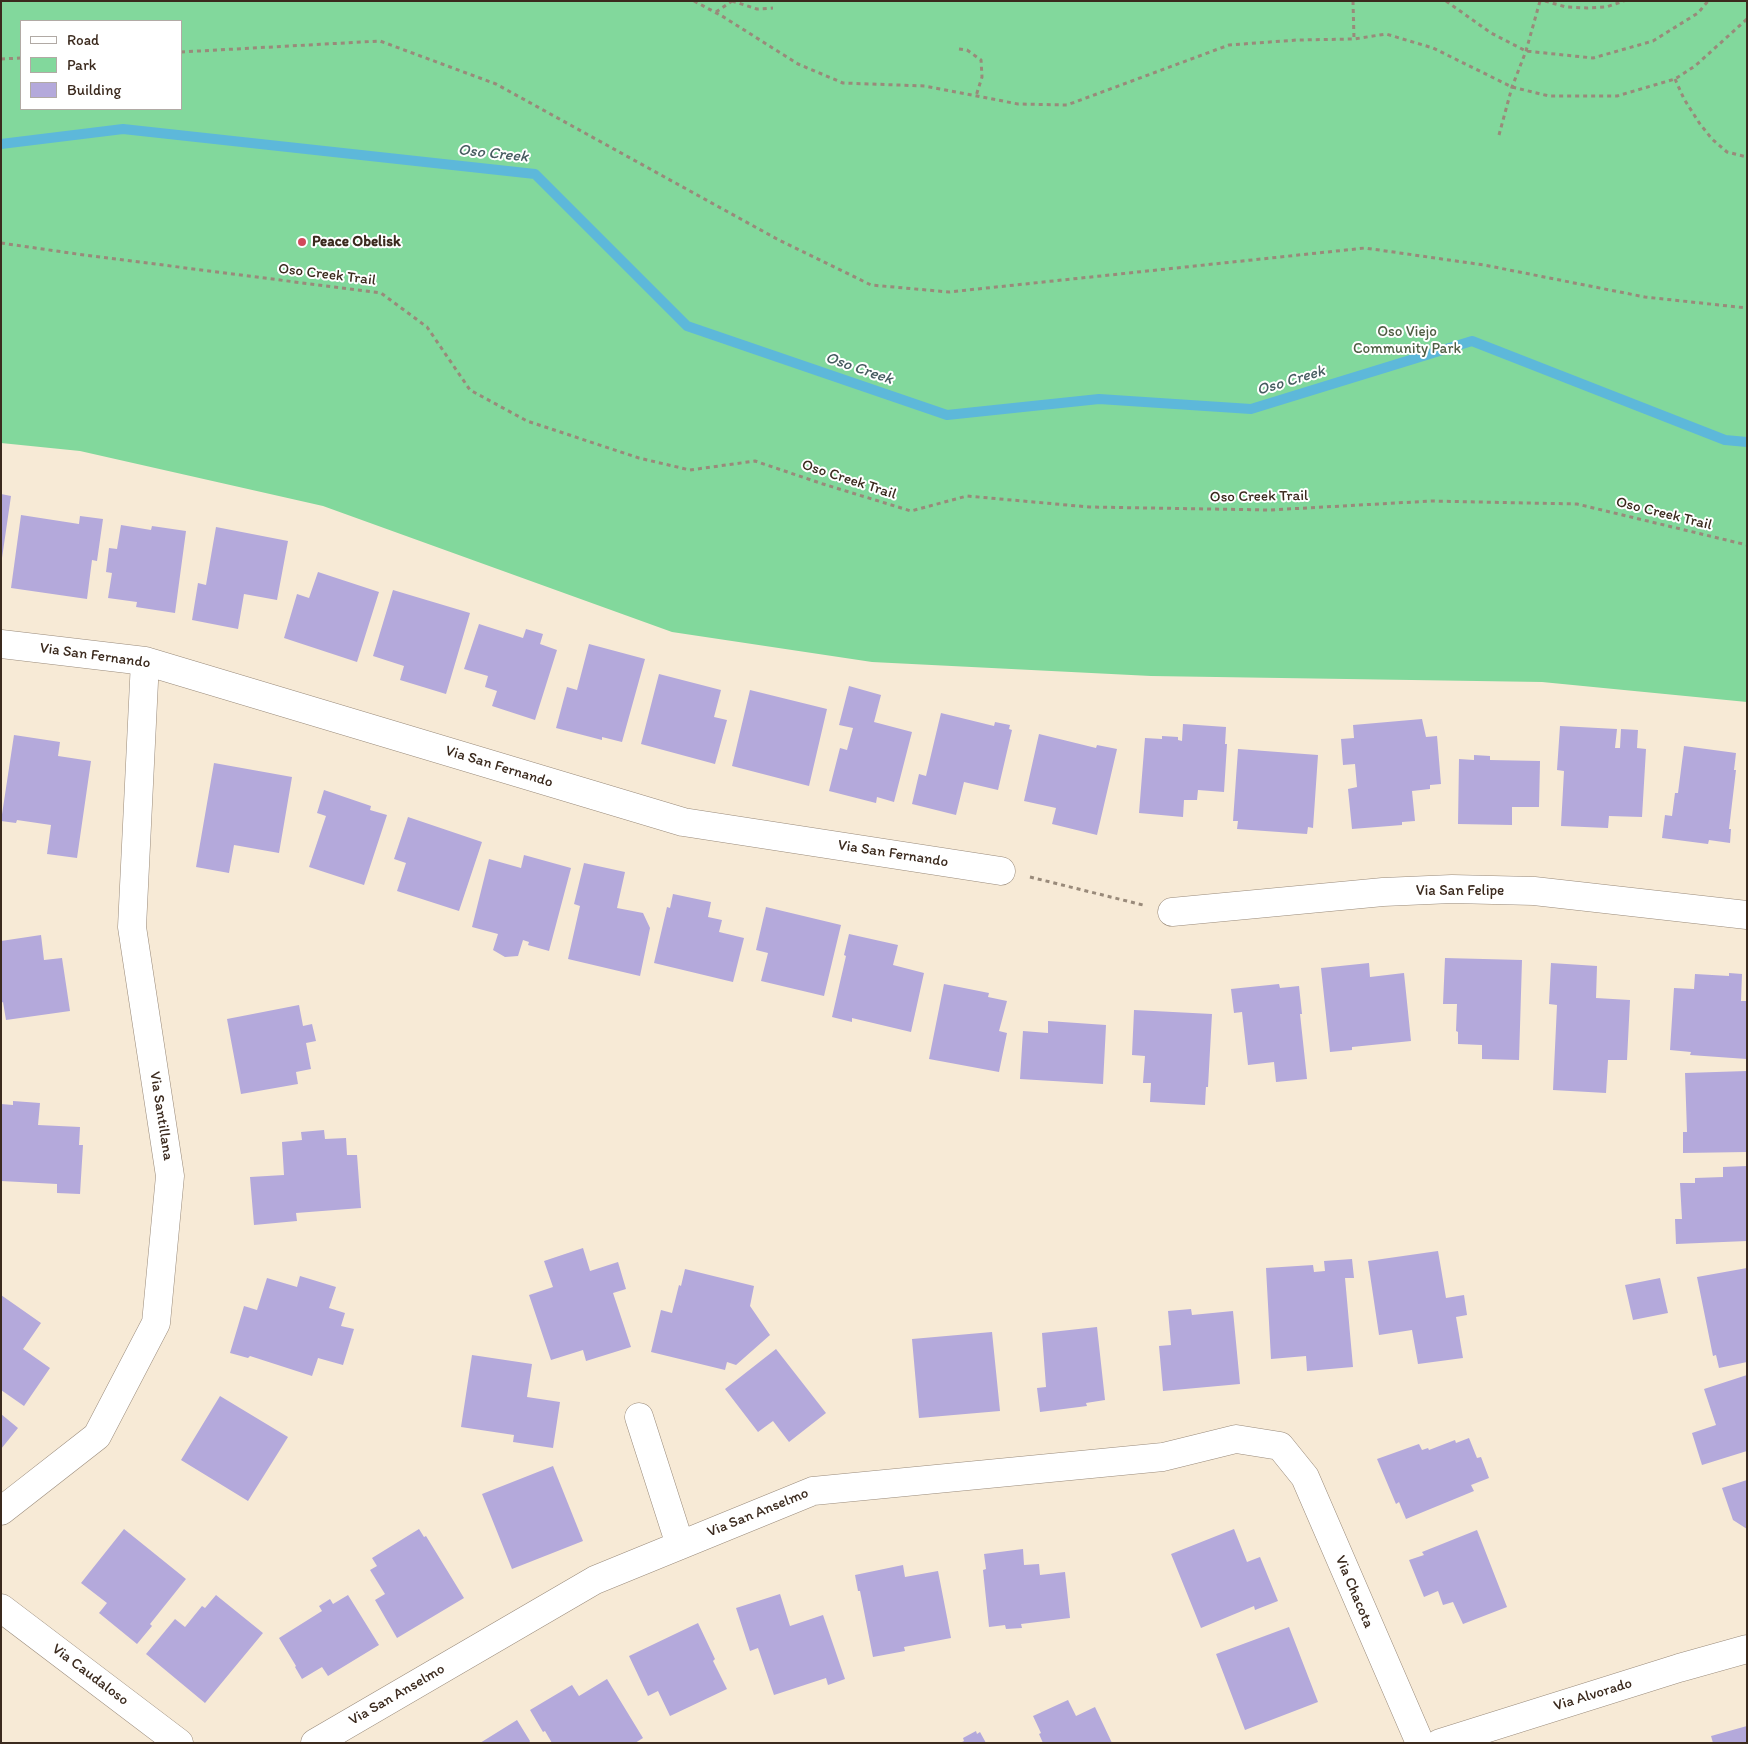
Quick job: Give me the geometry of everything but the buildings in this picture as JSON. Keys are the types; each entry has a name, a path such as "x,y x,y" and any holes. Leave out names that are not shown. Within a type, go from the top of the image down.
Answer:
{"street":[{"name":"Via San Fernando","path":"1,644 145,660 683,822 1001,871"},
{"name":"Via Santillana","path":"1,1511 97,1436 156,1324 170,1176 132,928 145,660"},
{"name":"Via San Felipe","path":"1172,912 1383,892 1452,889 1534,891 1747,916"},
{"path":"639,1417 680,1545"},
{"name":"Via San Anselmo","path":"315,1743 595,1580 813,1491 1163,1457 1236,1439 1280,1446"},
{"name":"Via Chacota","path":"1280,1446 1305,1477 1420,1743"},
{"name":"Via Caudaloso","path":"1,1608 179,1743"},
{"name":"Via Alvorado","path":"1440,1743 1669,1671 1747,1649"}],"path":[{"path":"694,1 716,12 798,64 843,83 925,86 1018,104 1067,105 1229,44 1297,40 1354,40 1386,34 1433,48 1512,87 1550,96 1617,96 1675,79 1695,66 1747,19"},
{"path":"716,12 722,6 732,1 757,9 773,8"},
{"path":"1353,1 1354,40"},
{"path":"1446,1 1491,33 1526,50 1593,58 1653,41 1698,13 1708,1"},
{"path":"1499,136 1512,87 1526,50 1540,1"},
{"path":"1545,1 1566,7 1587,8 1606,7 1624,1"},
{"path":"182,52 380,41 496,84 769,234 871,285 949,292 1364,248 1484,265 1645,297 1747,308"},
{"path":"959,49 967,50 981,60 982,77 976,96"},
{"path":"1,59 20,58"},
{"path":"1675,79 1684,99 1712,139 1726,152 1747,157"},
{"name":"Oso Creek Trail","path":"1,243 86,256 382,293 427,326 470,390 527,421 639,458 690,470 755,461 911,512 967,496 1088,507 1241,510 1432,501 1577,504 1747,546"},
{"path":"1001,871 1172,912"}],"green space":[{"name":"Oso Viejo Community Park","path":"1,1 1747,1 1747,702 1542,682 1151,676 872,662 672,632 323,506 80,451 1,443"}],"waterway":[{"name":"Oso Creek","path":"1,144 123,129 535,174 687,326 947,415 1099,399 1251,409 1472,341 1725,440 1747,442"}],"place":[{"name":"Peace Obelisk","path":"302,242"}]}
